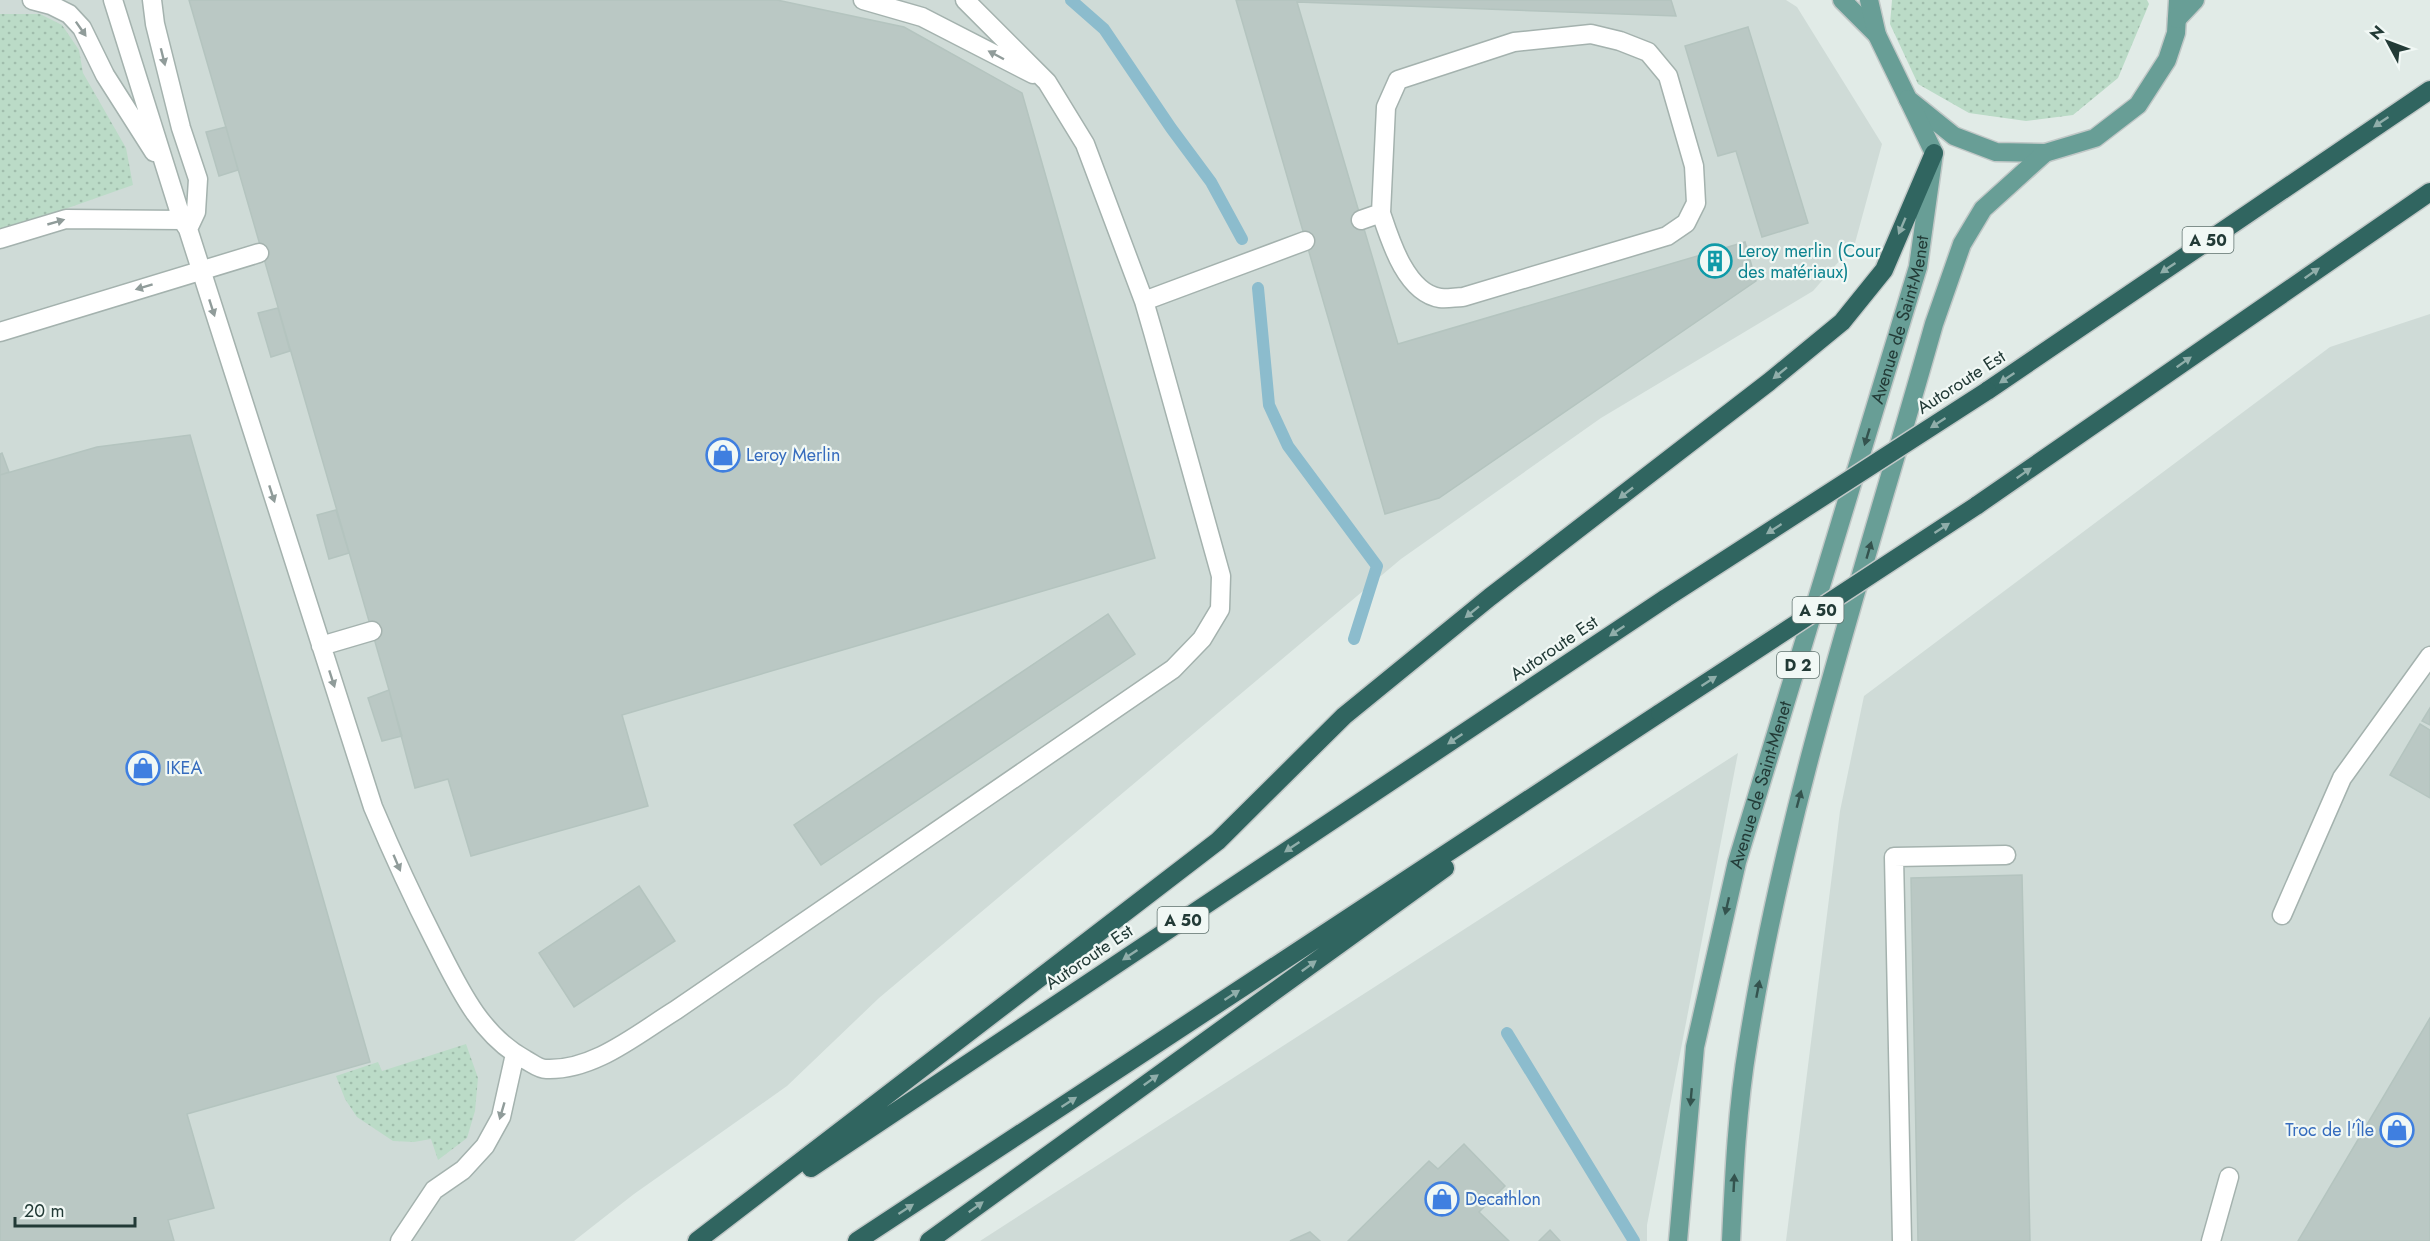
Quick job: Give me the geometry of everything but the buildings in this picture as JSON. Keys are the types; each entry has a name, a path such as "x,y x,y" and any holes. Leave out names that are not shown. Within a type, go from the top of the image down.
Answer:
{"highway":[{"name":"Autoroute Est","path":"699,1241 1666,598 1987,391 2430,90"},
{"path":"699,1241 1218,841 1344,716 1490,597 1769,382 1842,322 1884,270 1934,153"},
{"name":"A 50","path":"857,1241 1976,506 2430,192"},
{"path":"929,1241 1660,713"}],"main road":[{"path":"1842,0 1877,35"},
{"path":"1869,0 1877,35 1934,153"},
{"path":"1908,99 1954,136 1996,152 2045,153 2095,138 2139,105 2167,60 2176,33 2178,0"},
{"path":"2177,19 2194,0"},
{"name":"Avenue de Saint-Menet","path":"1678,1241 1695,1047 1737,862 1918,267 1934,153"},
{"name":"Avenue de Saint-Menet","path":"1731,1241 1735,1161 1748,1044 1793,822 1934,324 1962,244 1983,209 2045,153"}],"lane":[{"path":"32,0 69,14 82,28 105,75 168,173"},
{"path":"113,0 373,807 408,889 461,993 485,1028 515,1054 543,1069 578,1066 611,1050 676,1010 1173,669 1202,639 1220,609 1221,576 1144,301 1084,144 1047,82 964,0"},
{"path":"152,0 155,24 198,179 196,212 185,225"},
{"path":"863,0 921,17 1047,82"},
{"path":"1591,34 1620,41 1648,52 1668,76 1694,166 1696,203 1686,223 1667,236 1463,297 1438,298 1418,286 1399,263 1381,213 1386,107 1398,80 1514,42 1591,34"},
{"path":"1361,220 1381,213"},
{"path":"0,238 66,219 185,225"},
{"path":"1144,301 1305,241"},
{"path":"0,332 260,253"},
{"path":"321,646 372,631"},
{"path":"2282,915 2342,778 2430,656"},
{"path":"1902,1241 1894,857 2006,855"},
{"path":"400,1241 434,1190 463,1170 485,1146 501,1117 515,1054"},
{"path":"2211,1241 2229,1177"}],"shaded area":[{"path":"0,0 1786,0 1797,7 1882,144 1855,243 1813,291 1601,418 1401,559 879,998 787,1086 634,1194 574,1241 0,1241"},
{"path":"2430,314 2430,1241 1786,1241 1840,811 1864,696 2330,347"},
{"path":"1738,753 1647,1225 1647,1241 980,1241"}],"green space":[{"path":"1892,0 2147,0 2149,4 2118,78 2073,115 2026,121 1969,113 1918,84 1890,24"},
{"path":"0,14 40,14 62,25 79,50 83,73 126,148 133,185 0,229"},
{"path":"466,1044 478,1078 475,1111 467,1138 438,1160 431,1139 414,1142 393,1141 357,1117 345,1099 336,1076 378,1062 382,1071"}],"waterway":[{"path":"1071,0 1104,29 1171,128 1211,182 1242,239"},
{"path":"1258,288 1269,405 1288,446 1377,566 1354,639"},
{"path":"1507,1033 1634,1241"}],"place":[{"name":"Leroy merlin (Cour des matériaux)","path":"1715,261"},
{"name":"Leroy Merlin","path":"723,455"},
{"name":"IKEA","path":"143,768"},
{"name":"Troc de l'Île","path":"2397,1130"},
{"name":"Decathlon","path":"1442,1199"}]}
